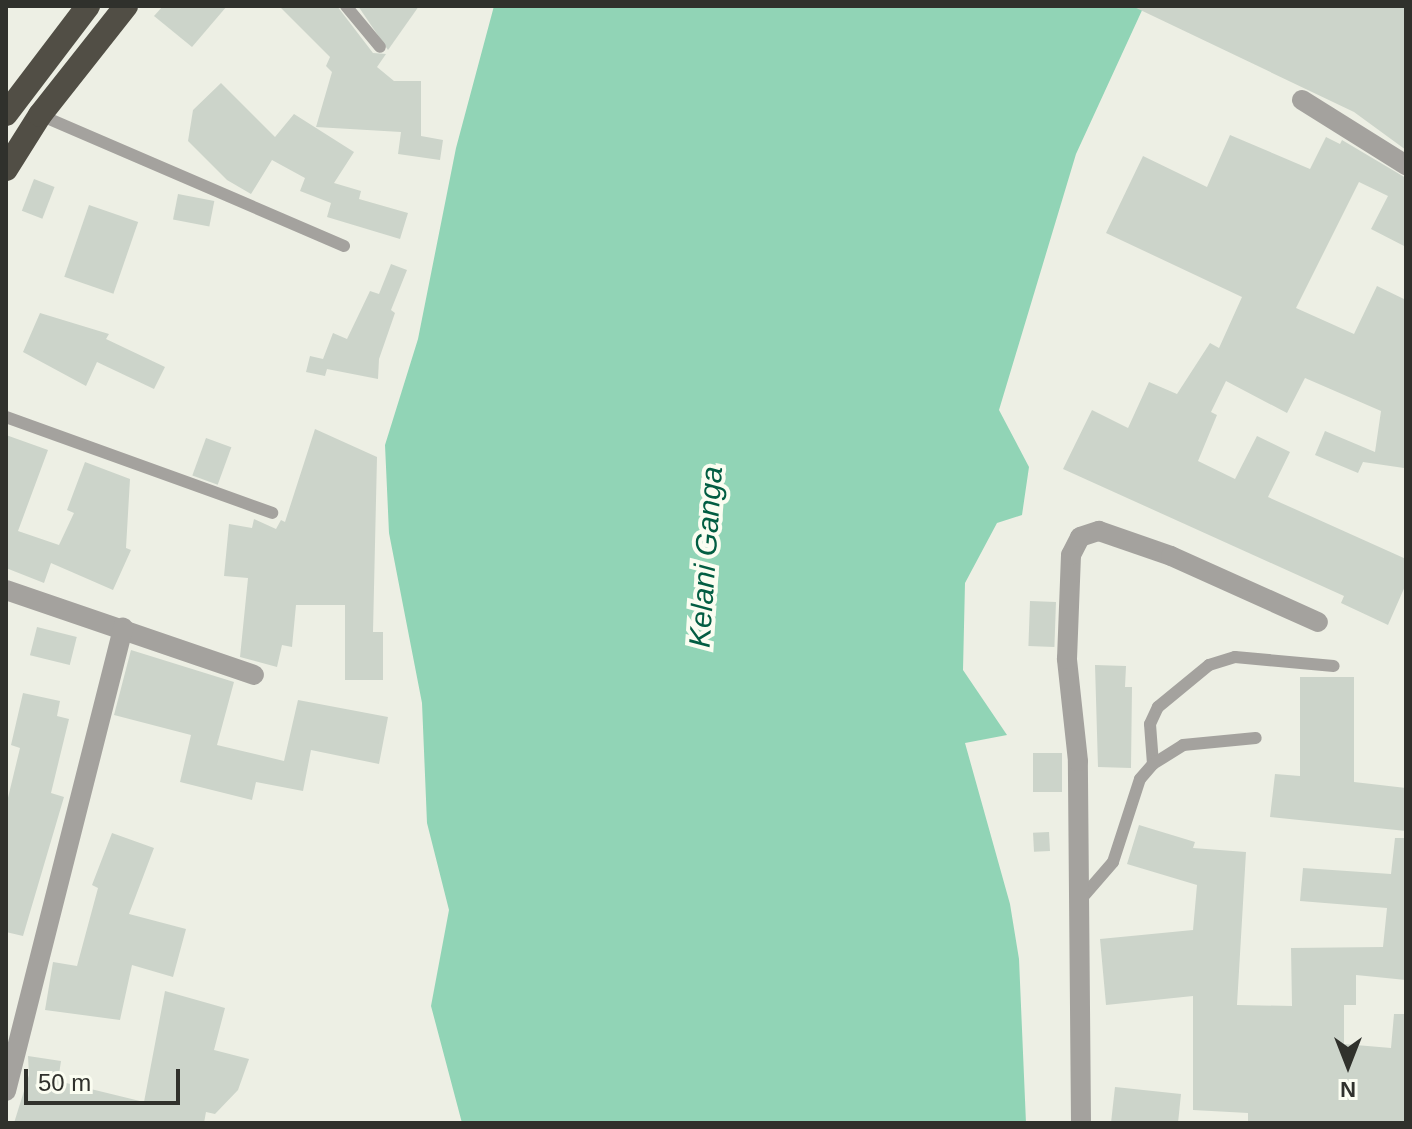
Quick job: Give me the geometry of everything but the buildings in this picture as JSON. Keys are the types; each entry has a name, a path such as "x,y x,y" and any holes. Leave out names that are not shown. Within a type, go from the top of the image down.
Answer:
{"highway":[{"path":"6,114 88,6"},
{"path":"6,169 40,115 126,6"}],"street":[{"path":"1302,100 1406,165"},
{"path":"1081,1123 1078,761 1067,659 1071,555 1080,537 1099,531 1171,556 1318,622"},
{"path":"6,590 254,675"},
{"path":"6,1091 123,628"}],"lane":[{"path":"346,6 380,47"},
{"path":"40,115 344,246"},
{"path":"6,417 272,513"},
{"path":"1153,764 1150,724 1158,707 1209,665 1235,657 1334,666"},
{"path":"1081,899 1113,862 1140,779 1153,764 1183,745 1256,738"}],"water":[{"name":"Kelani Ganga","path":"494,6 1144,6 1076,154 999,410 1029,467 1022,515 997,523 965,583 963,670 1007,735 965,743 1010,904 1019,959 1026,1123 462,1123 431,1006 449,910 427,823 422,703 389,533 385,445 418,339 456,148"}]}
